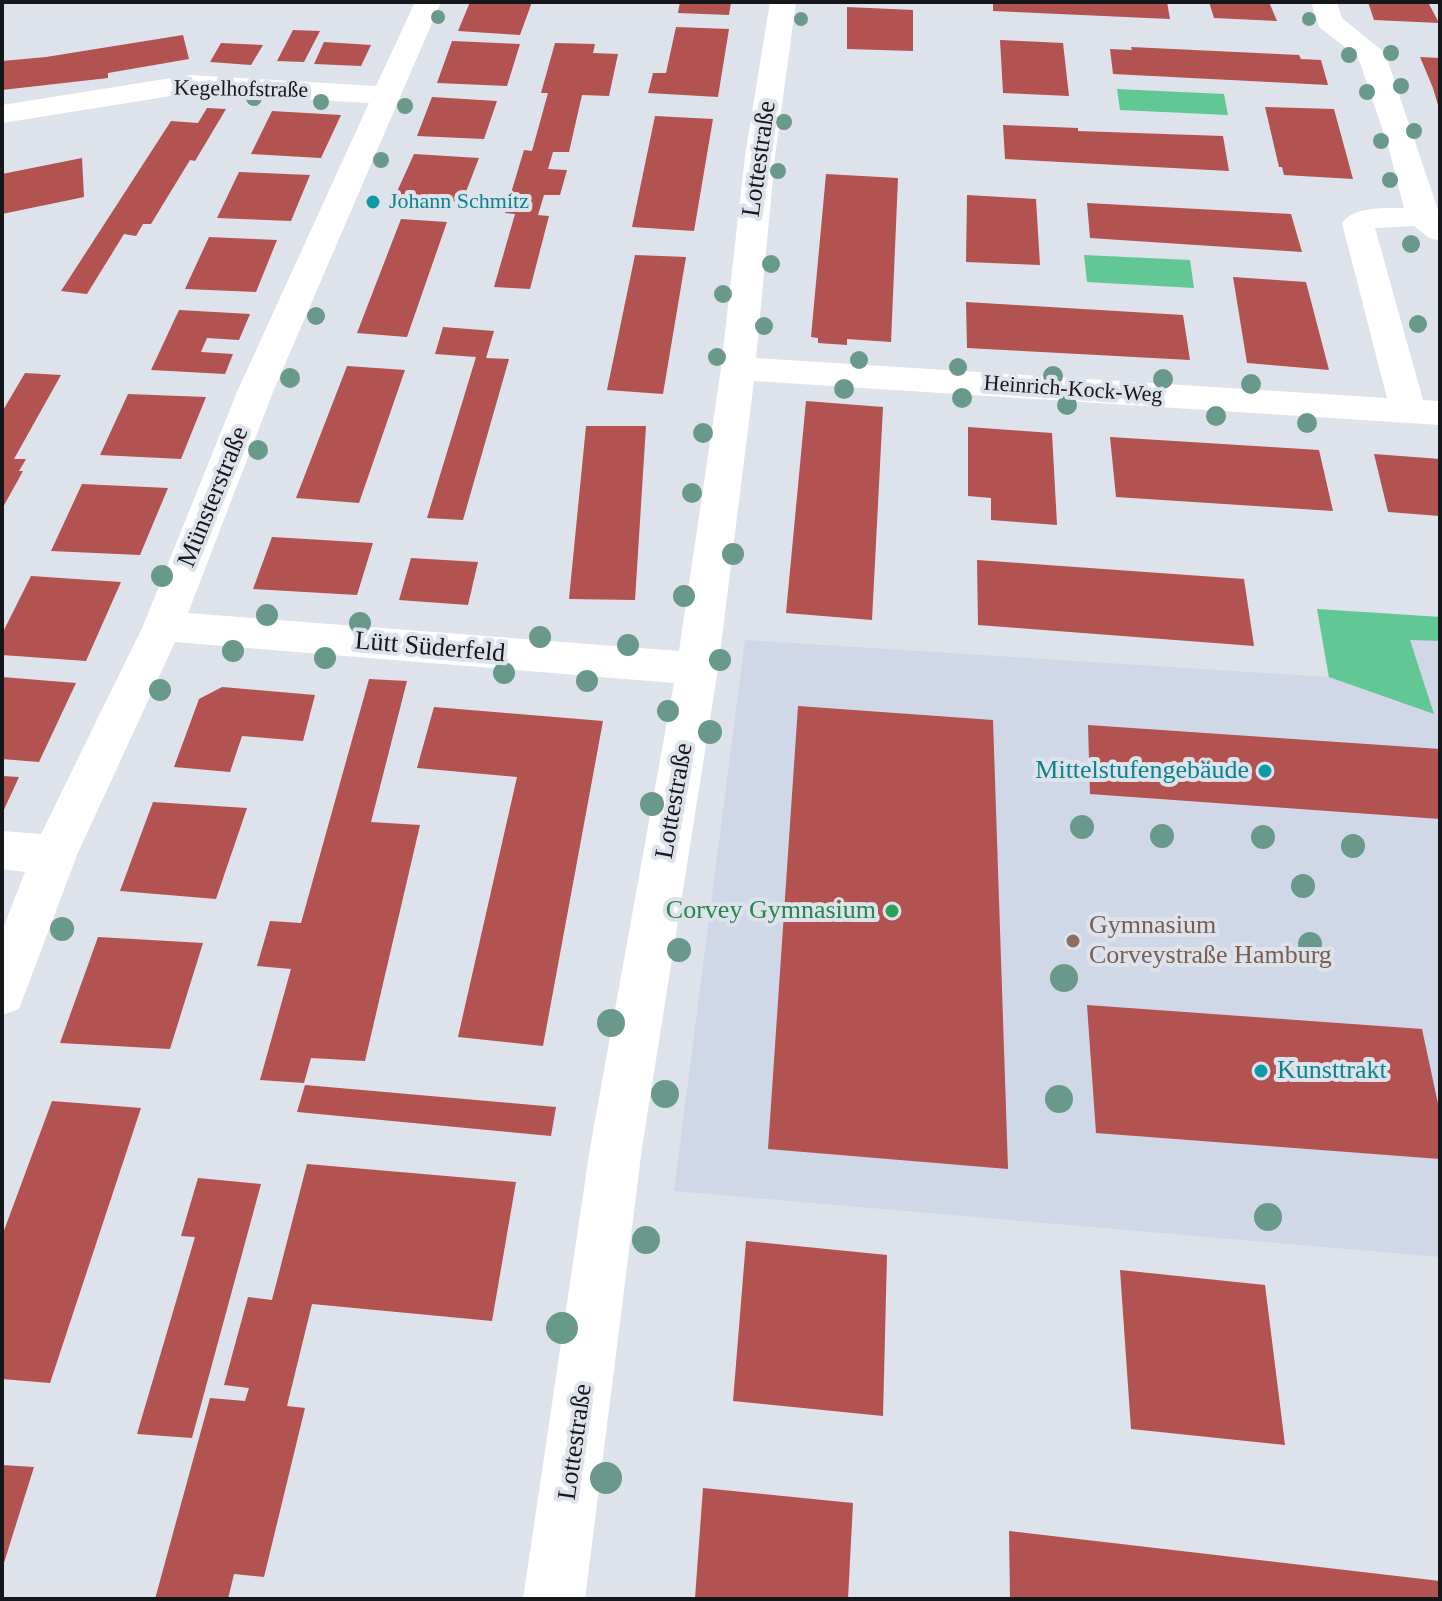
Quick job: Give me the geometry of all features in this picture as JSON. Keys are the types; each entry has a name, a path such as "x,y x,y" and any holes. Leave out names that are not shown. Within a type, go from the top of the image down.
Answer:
{"street":[{"name":"Münsterstraße","path":"2,993 54,855 163,626 255,392 428,2"},
{"name":"Lottestraße","path":"554,1599 616,1148 697,669 738,368 760,156 783,2"},
{"name":"Heinrich-Kock-Weg","path":"738,368 1424,412 1358,223 1377,217 1431,224 1371,53 1329,21 1324,2"},
{"name":"Kegelhofstraße","path":"2,114 190,84 385,95"},
{"name":"Lütt Süderfeld","path":"163,626 697,669"},
{"path":"2,850 54,855"}],"shaded area":[{"name":"Gymnasium Corveystraße Hamburg","path":"1317,609 1440,617 1440,1257 674,1191 745,640 1328,677"}],"green space":[{"path":"1117,89 1224,94 1228,115 1120,110"},
{"path":"1084,255 1190,260 1194,288 1087,282"},
{"path":"1317,609 1440,617 1440,641 1410,640 1434,714 1329,677"}],"building":[{"path":"470,2 532,2 520,35 458,31"},
{"path":"680,2 731,2 729,15 678,13"},
{"path":"993,2 1167,2 1170,19 993,11"},
{"path":"1209,2 1269,2 1277,21 1214,18"},
{"path":"1368,2 1428,2 1439,23 1374,20"},
{"path":"847,7 913,10 913,51 847,49"},
{"path":"676,27 729,29 718,97 648,93 653,73 666,73"},
{"path":"293,30 320,31 304,62 277,61"},
{"path":"183,35 189,59 108,73 108,78 2,90 2,61"},
{"path":"1000,40 1063,43 1069,96 1003,93"},
{"path":"452,41 520,44 507,86 437,83"},
{"path":"324,42 371,45 361,66 314,64"},
{"path":"221,43 263,45 251,65 210,62"},
{"path":"555,43 595,44 593,53 618,54 609,96 582,95 569,152 553,152 548,169 567,170 560,195 544,195 538,215 549,216 530,289 494,287 515,214 505,213 524,150 532,151 548,93 541,93"},
{"path":"1131,47 1299,55 1301,59 1321,60 1328,85 1113,74 1110,49 1132,50"},
{"path":"1420,57 1440,58 1440,112 1433,88"},
{"path":"432,97 497,101 484,139 417,136"},
{"path":"1265,107 1334,109 1353,179 1284,175 1282,167 1279,167"},
{"path":"207,108 226,109 195,161 190,160 151,224 143,224 136,236 124,234 87,294 61,291 171,121 198,123"},
{"path":"272,111 341,115 321,158 251,154"},
{"path":"655,116 713,119 694,231 632,227"},
{"path":"1003,125 1223,136 1229,171 1005,159"},
{"path":"414,154 479,158 462,202 395,196"},
{"path":"82,158 84,197 2,214 2,174"},
{"path":"239,172 310,175 291,221 217,218"},
{"path":"826,174 898,178 891,342 847,339 847,345 818,343 818,338 811,337"},
{"path":"967,195 1036,199 1040,265 966,262"},
{"path":"1087,203 1291,214 1302,252 1090,238"},
{"path":"401,219 447,222 407,337 357,333"},
{"path":"209,237 277,240 256,292 185,289"},
{"path":"635,255 686,257 663,394 607,390"},
{"path":"1233,277 1306,282 1329,370 1247,363"},
{"path":"966,302 1183,315 1190,360 967,348"},
{"path":"179,310 250,314 239,340 207,338 201,352 233,354 225,374 151,370"},
{"path":"443,327 494,331 486,358 509,359 463,520 427,518 476,357 435,354"},
{"path":"347,366 405,370 359,503 296,498"},
{"path":"25,373 61,375 14,459 26,459 19,471 23,471 2,509 2,412"},
{"path":"128,394 206,397 181,459 100,455"},
{"path":"806,401 883,407 872,620 786,613"},
{"path":"586,426 646,426 635,600 569,599"},
{"path":"968,427 1052,433 1057,525 991,520 991,498 968,496"},
{"path":"1110,437 1319,450 1333,511 1116,497"},
{"path":"1374,454 1440,459 1440,516 1388,512"},
{"path":"82,484 168,488 140,555 51,551"},
{"path":"272,537 373,543 357,595 253,589"},
{"path":"411,558 478,562 468,605 399,600"},
{"path":"977,560 1244,579 1254,646 978,625"},
{"path":"31,576 121,582 86,661 2,655 2,634"},
{"path":"2,677 76,683 39,762 2,759"},
{"path":"369,679 407,681 371,822 420,825 365,1061 311,1058 304,1083 260,1080 291,969 257,966 270,921 301,923"},
{"path":"222,687 315,695 303,741 242,736 230,772 174,767 199,699"},
{"name":"Corvey Gymnasium","path":"798,706 993,720 1008,1169 768,1149"},
{"path":"434,707 603,721 543,1046 458,1037 517,777 417,768"},
{"name":"Mittelstufengebäude","path":"1088,725 1440,749 1440,819 1090,794"},
{"path":"2,776 19,777 2,814"},
{"path":"153,802 247,808 216,899 120,891"},
{"path":"98,937 203,943 170,1049 60,1043"},
{"name":"Kunsttrakt","path":"1087,1005 1422,1029 1440,1113 1440,1159 1096,1133"},
{"path":"305,1085 556,1107 551,1136 297,1112"},
{"path":"52,1101 141,1108 50,1383 2,1379 2,1236"},
{"path":"307,1164 516,1182 492,1321 312,1304 287,1406 305,1408 264,1577 234,1574 228,1599 155,1599 210,1398 245,1401 249,1388 224,1385 248,1297 272,1300"},
{"path":"198,1178 261,1184 192,1438 137,1434 195,1237 181,1236"},
{"path":"746,1241 887,1255 883,1416 733,1401"},
{"path":"1120,1270 1265,1285 1285,1445 1131,1429"},
{"path":"2,1465 34,1467 3,1566 2,1566"},
{"path":"703,1488 853,1503 848,1599 695,1598"},
{"path":"1009,1531 1440,1581 1440,1599 1010,1599"}],"place":[{"name":"Johann Schmitz","path":"373,202"},
{"name":"Mittelstufengebäude","path":"1265,771"},
{"name":"Corvey Gymnasium","path":"892,911"},
{"name":"Gymnasium Corveystraße Hamburg","path":"1073,941"},
{"name":"Kunsttrakt","path":"1261,1071"}]}
